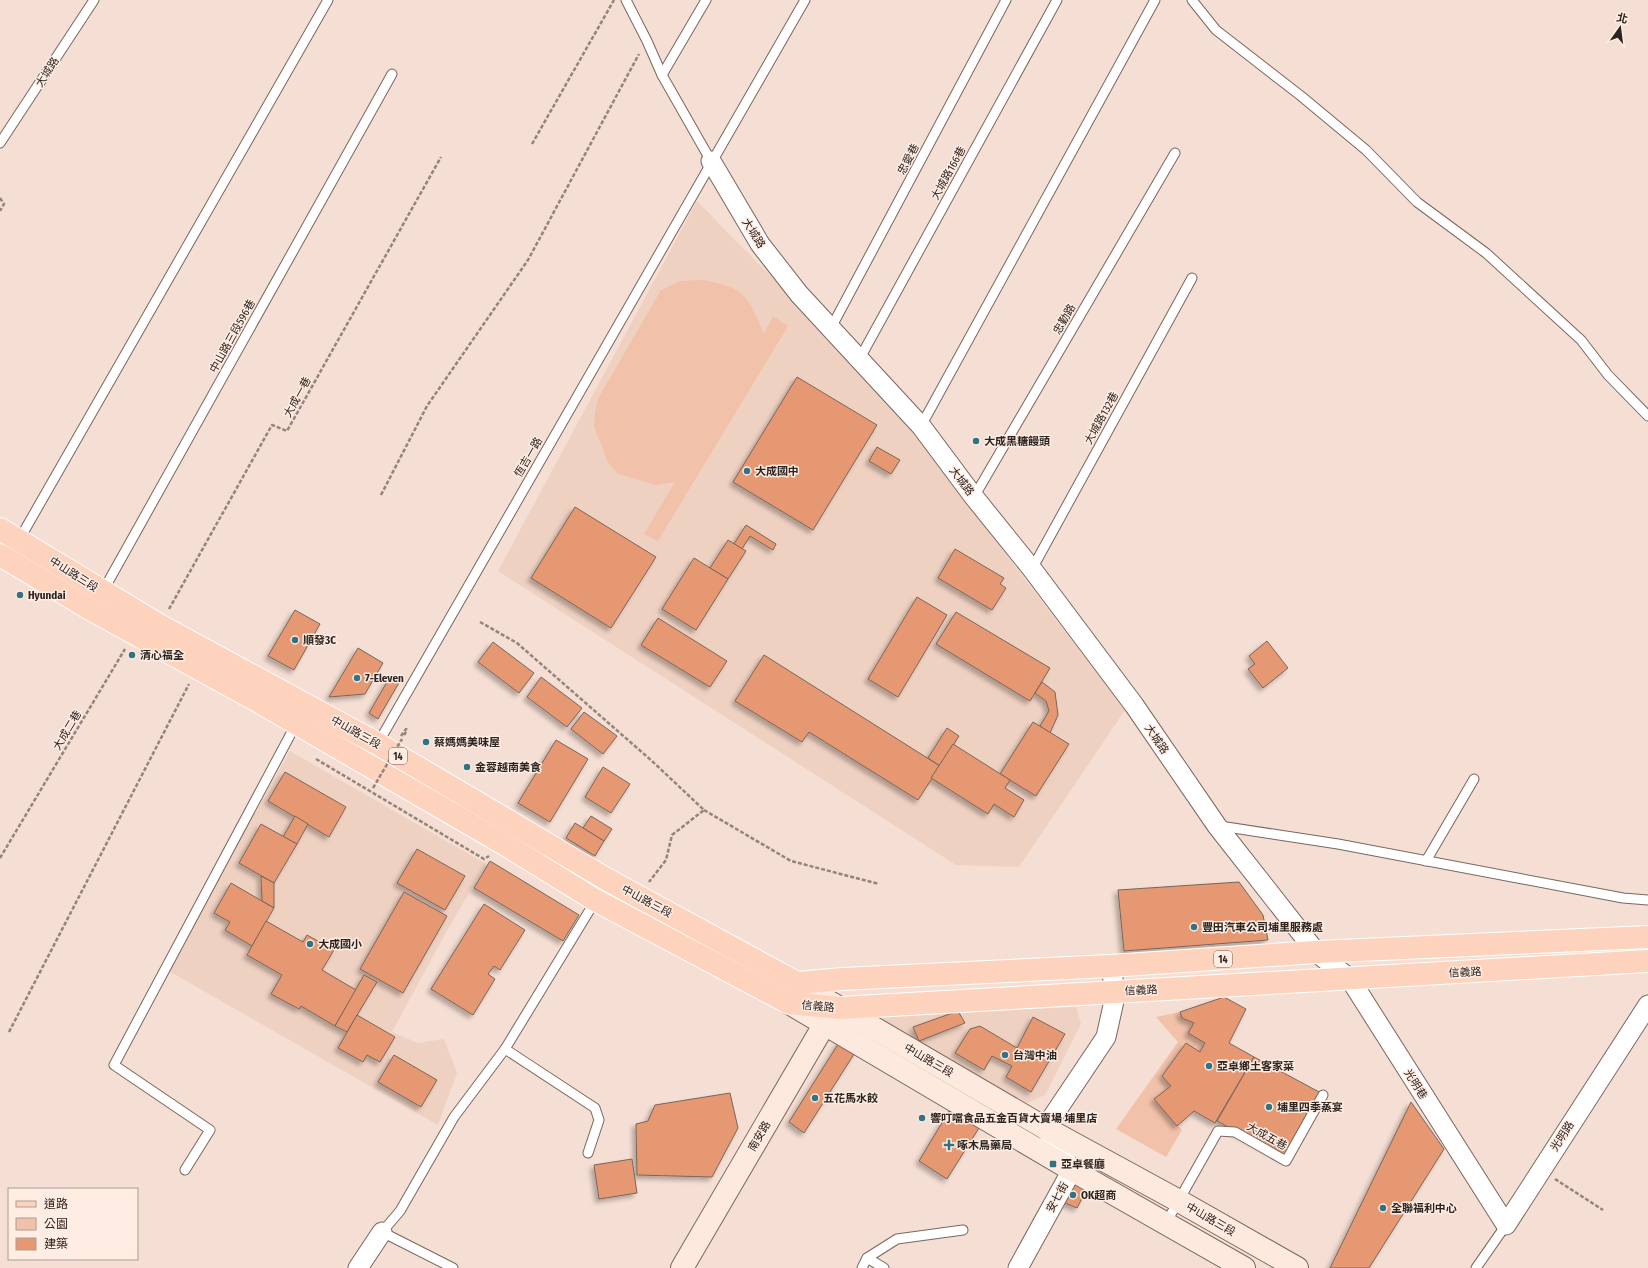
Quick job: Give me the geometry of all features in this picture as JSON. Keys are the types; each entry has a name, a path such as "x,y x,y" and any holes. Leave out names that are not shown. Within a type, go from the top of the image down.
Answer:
{"main road":[{"name":"中山路三段","path":"0,529 19,540 96,600 134,633 506,845 595,900 789,1003"},
{"name":"中山路三段","path":"0,555 96,600 159,625 388,742 608,880 797,983"},
{"name":"信義路","path":"1648,937 1316,952 1110,966 842,979 797,983 789,1003 840,1008 1648,961"}],"street":[{"name":"大城路","path":"712,161 760,244 799,294 860,358 921,426 974,497 1032,569 1134,705 1216,826 1316,952"},
{"name":"光明巷","path":"1316,952 1350,979 1506,1225"},
{"path":"1045,1128 1106,1037 1116,992 1110,966"},
{"name":"中山路三段","path":"797,983 1045,1128 1179,1201 1297,1268"},
{"name":"中山路三段","path":"789,1003 1072,1170 1166,1222 1244,1268"},
{"name":"南安路","path":"682,1268 824,1025 840,1008"},
{"name":"光明路","path":"1506,1225 1540,1169 1646,1014"},
{"name":"安七街","path":"1018,1268 1072,1170 1045,1128"},
{"path":"358,1268 382,1232"}],"lane":[{"name":"大城路","path":"0,143 94,0"},
{"path":"19,540 328,0"},
{"name":"大城路","path":"626,0 647,40 662,75 712,161"},
{"path":"662,75 706,0"},
{"name":"恆吉一路","path":"366,765 388,742 712,161 805,0"},
{"name":"忠愛巷","path":"831,328 1006,0"},
{"name":"大城路166巷","path":"860,358 1057,0"},
{"path":"921,426 1155,0"},
{"path":"1192,0 1216,30 1360,145 1417,202 1486,253 1497,263 1581,340 1608,375 1648,416"},
{"name":"中山路三段596巷","path":"96,600 392,74"},
{"name":"忠勤路","path":"974,497 1175,153"},
{"name":"大城路132巷","path":"1032,569 1192,278"},
{"path":"185,1170 210,1130 114,1065 296,724"},
{"path":"1426,861 1474,779"},
{"path":"1216,826 1338,844 1615,896 1648,900"},
{"path":"453,1268 382,1232 400,1211 454,1117 505,1049 608,880"},
{"path":"505,1049 595,1108 599,1120 588,1153"},
{"name":"大成五巷","path":"1166,1222 1218,1131 1235,1132 1286,1161 1323,1095"},
{"name":"光明路","path":"1476,1268 1506,1225"},
{"path":"862,1268 867,1258 897,1240 964,1230"},
{"path":"867,1258 884,1268"}],"path":[{"path":"532,144 614,0"},
{"path":"380,495 427,406 528,260 647,40"},
{"name":"大成一巷","path":"159,625 272,425 287,431 441,156"},
{"path":"0,198 4,204 0,211"},
{"path":"480,622 517,642 652,761 704,810 791,861 878,884"},
{"name":"大成二巷","path":"0,858 134,633"},
{"path":"9,1032 197,669"},
{"path":"373,788 407,730 406,729 388,742"},
{"path":"312,756 484,859 506,845"},
{"path":"638,896 666,860 672,835 704,810"},
{"path":"1540,1169 1603,1210"}],"shaded area":[{"name":"大成國中","path":"697,201 865,370 1125,710 1019,867 956,865 498,571"},
{"name":"大成國小","path":"290,751 486,864 444,936 392,1032 418,1043 444,1039 457,1073 438,1125 167,970 175,953"},
{"name":"台灣中油","path":"1076,1007 1081,1024 1045,1095 1025,1104 874,1016"}],"green space":[{"path":"704,280 722,284 743,295 754,311 764,334 773,316 788,326 658,541 644,534 675,482 656,485 618,474 608,462 594,427 595,412 598,399 661,290 680,281"},
{"path":"1180,1012 1182,1018 1194,1023 1189,1032 1205,1043 1200,1052 1185,1044 1162,1076 1171,1086 1154,1099 1182,1130 1166,1157 1116,1129 1178,1042 1156,1017"}],"building":[{"path":"797,377 877,425 813,530 733,482"},
{"path":"877,447 900,460 891,474 869,461"},
{"path":"575,507 656,557 611,628 531,578"},
{"path":"746,525 776,544 773,550 750,536 742,549 734,544"},
{"path":"728,540 746,551 728,579 710,568"},
{"path":"955,549 1004,578 1000,584 1006,588 992,610 938,578"},
{"path":"694,558 728,579 696,630 662,609"},
{"path":"917,597 947,615 898,697 868,679"},
{"name":"順發3C","path":"295,610 320,624 294,670 268,656"},
{"path":"956,612 1050,668 1030,701 936,644"},
{"path":"658,618 727,661 710,687 641,645"},
{"path":"1267,641 1288,668 1263,688 1248,669 1255,664 1249,656"},
{"path":"493,642 534,673 519,693 478,662"},
{"name":"7-Eleven","path":"358,648 383,663 365,694 329,697"},
{"path":"764,655 940,766 918,800 809,732 802,742 735,701"},
{"path":"391,675 400,681 378,719 369,713"},
{"path":"541,677 582,708 567,727 527,697"},
{"path":"1042,682 1055,692 1058,715 1050,733 1040,726 1049,711 1046,701 1035,693"},
{"path":"584,712 617,736 603,754 571,729"},
{"path":"1033,722 1069,744 1036,796 1000,774"},
{"path":"947,728 959,736 940,766 928,758"},
{"path":"556,740 588,759 550,822 518,803"},
{"path":"953,744 1010,780 1005,788 1024,800 1014,817 994,804 988,814 931,778"},
{"path":"603,767 630,784 611,813 585,797"},
{"path":"285,772 346,807 329,837 268,801"},
{"path":"295,816 308,824 297,844 283,837"},
{"path":"591,816 612,829 604,841 583,828"},
{"path":"575,823 604,841 595,856 566,838"},
{"path":"261,824 297,844 274,883 239,863"},
{"path":"417,849 465,876 445,910 397,883"},
{"path":"490,861 579,915 563,941 474,888"},
{"path":"261,876 274,883 274,908 262,901"},
{"name":"豐田汽車公司埔里服務處","path":"1239,882 1263,915 1268,940 1124,951 1118,890"},
{"path":"231,883 274,908 252,946 225,930 230,922 214,913"},
{"path":"404,892 447,916 403,993 360,969"},
{"path":"484,904 525,930 500,970 494,966 488,974 495,979 473,1015 431,989"},
{"path":"266,921 303,942 307,935 334,950 322,970 356,990 335,1026 301,1006 299,1009 271,994 282,975 247,955"},
{"path":"364,975 377,982 347,1032 335,1026"},
{"name":"亞卓鄉土客家菜","path":"1224,997 1246,1009 1229,1043 1254,1057 1215,1123 1194,1111 1177,1126 1154,1099 1171,1086 1162,1076 1186,1043 1200,1052 1205,1043 1188,1033 1194,1023 1182,1018 1180,1012"},
{"path":"958,1011 965,1023 919,1041 913,1027"},
{"path":"357,1015 395,1037 380,1062 367,1055 363,1062 338,1048"},
{"name":"台灣中油","path":"1033,1017 1065,1034 1031,1092 1006,1077 1012,1066 992,1056 984,1070 955,1053 970,1029 980,1026 1017,1048"},
{"name":"五花馬水餃","path":"840,1041 856,1051 804,1133 789,1122"},
{"path":"394,1055 437,1080 421,1107 378,1082"},
{"name":"埔里四季蒸宴","path":"1254,1057 1321,1093 1287,1159 1217,1121"},
{"path":"730,1093 738,1128 712,1177 637,1175 636,1124 648,1121 655,1105"},
{"name":"全聯福利中心","path":"1411,1102 1444,1149 1369,1268 1330,1268"},
{"name":"啄木鳥藥局","path":"949,1111 979,1128 947,1179 919,1161"},
{"path":"632,1159 637,1193 599,1199 594,1165"},
{"name":"OK超商","path":"1075,1185 1083,1185 1088,1187 1077,1208 1058,1200"}],"place":[{"name":"大成黑糖饅頭","path":"976,441"},
{"name":"大成國中","path":"747,471"},
{"name":"Hyundai","path":"20,595"},
{"name":"順發3C","path":"295,640"},
{"name":"清心福全","path":"132,655"},
{"name":"7-Eleven","path":"357,678"},
{"name":"蔡媽媽美味屋","path":"426,742"},
{"name":"金蓉越南美食","path":"467,767"},
{"name":"豐田汽車公司埔里服務處","path":"1194,927"},
{"name":"大成國小","path":"310,944"},
{"name":"台灣中油","path":"1005,1055"},
{"name":"亞卓鄉土客家菜","path":"1209,1066"},
{"name":"五花馬水餃","path":"815,1098"},
{"name":"埔里四季蒸宴","path":"1269,1107"},
{"name":"響叮噹食品五金百貨大賣場 埔里店","path":"922,1118"},
{"name":"啄木鳥藥局","path":"949,1145"},
{"name":"亞卓餐廳","path":"1053,1164"},
{"name":"OK超商","path":"1073,1195"},
{"name":"全聯福利中心","path":"1383,1208"}]}
